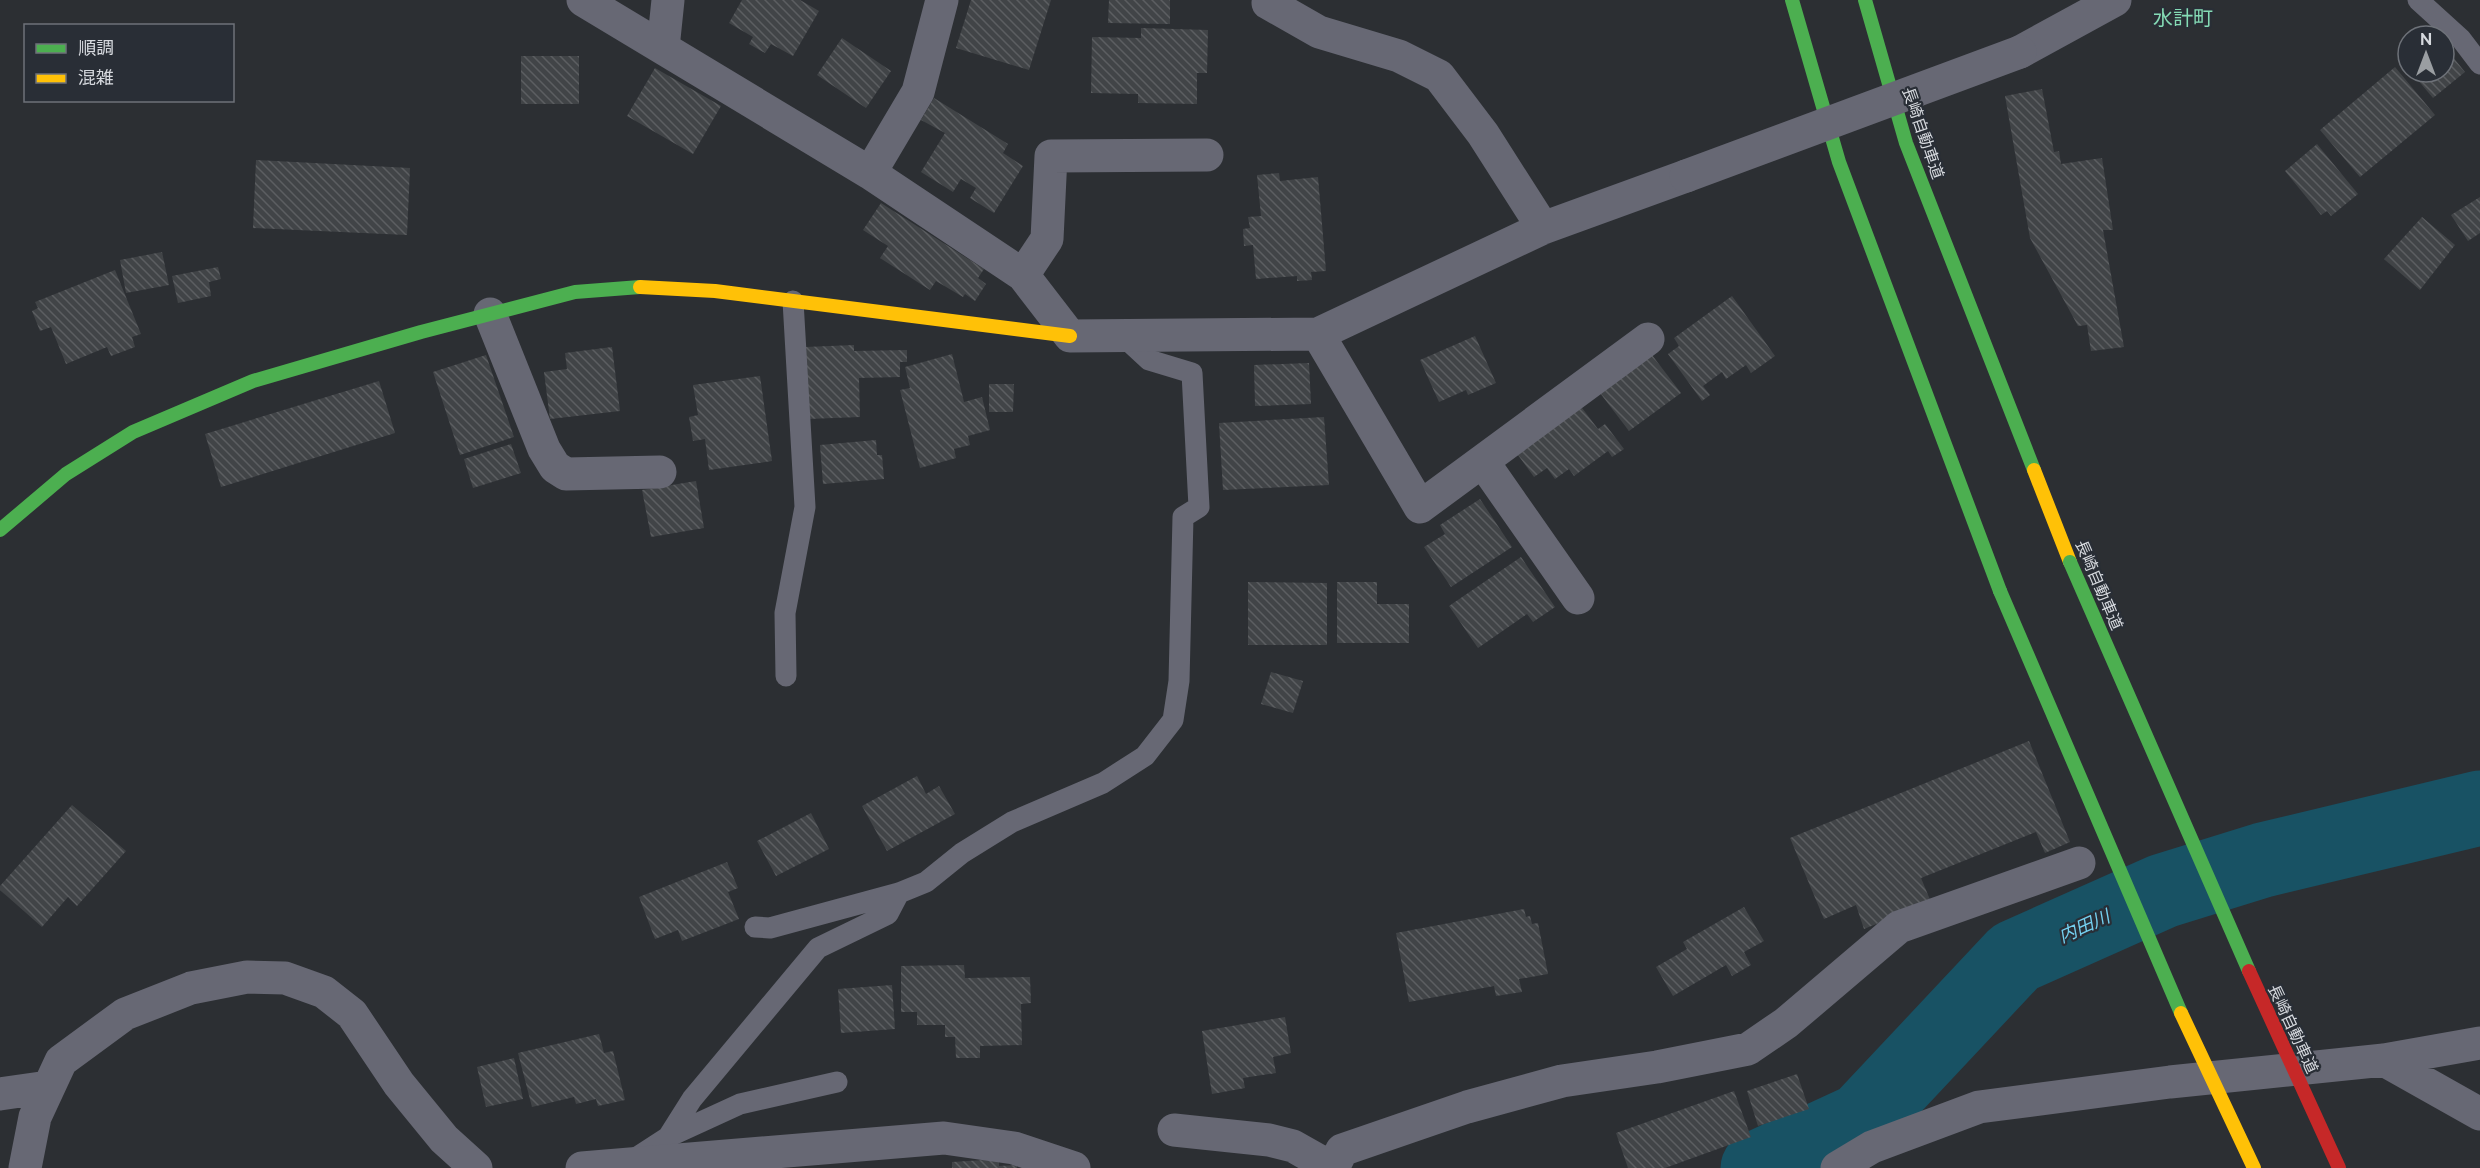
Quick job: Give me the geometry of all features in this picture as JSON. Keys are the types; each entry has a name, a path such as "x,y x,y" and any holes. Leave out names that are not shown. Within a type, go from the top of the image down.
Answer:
{"main road":[{"path":"1792,0 1839,162 2000,591 2174,998 2254,1168"},
{"name":"長崎自動車道","path":"1864,0 1906,143 2070,562 2252,979 2339,1168"},
{"path":"0,530 66,474 133,432 253,381 575,292 631,286 715,291 1070,336"}],"street":[{"path":"583,0 870,173 1023,275 1070,336 1318,333 1543,228 2020,52 2115,0"},
{"path":"663,48 668,0"},
{"path":"870,173 918,92 942,0"},
{"path":"1268,3 1319,32 1399,56 1439,76 1483,134 1543,228"},
{"path":"1023,275 1047,239 1051,156 1207,155"},
{"path":"490,314 544,449 555,467 566,474 660,472"},
{"path":"1318,333 1420,507 1647,339"},
{"path":"1483,462 1578,598"},
{"path":"1174,1131 1269,1140 1293,1146 1332,1168 1342,1150 1467,1107 1562,1081 1657,1067 1748,1049 1786,1023 1899,927 2079,863"},
{"path":"25,1168 35,1117 61,1061 125,1014 191,988 247,977 285,978 324,992 352,1014 399,1084 444,1139 476,1168"},
{"path":"1837,1168 1872,1147 1979,1107 2170,1082 2384,1060 2480,1044"},
{"path":"2384,1060 2480,1114"},
{"path":"0,1094 48,1087"},
{"path":"582,1168 944,1138 1014,1148 1074,1168"}],"lane":[{"path":"2418,0 2461,39 2480,64"},
{"path":"786,676 785,613 805,507 793,300"},
{"path":"755,927 770,928 899,893 926,882 962,853 1012,822 1104,783 1145,756 1173,720 1179,681 1183,517 1199,507 1192,373 1149,360 1123,336"},
{"path":"668,1137 692,1099 818,948 888,914 899,893"},
{"path":"628,1163 668,1137 740,1104 837,1082"}],"building":[{"path":"742,0 800,0 819,11 793,56 771,44 765,53 749,44 753,37 729,23"},
{"path":"971,0 1051,0 1029,70 956,48"},
{"path":"1109,0 1170,0 1170,24 1108,23"},
{"path":"1141,28 1208,30 1207,73 1197,73 1197,104 1138,103 1138,94 1091,93 1092,37 1141,38"},
{"path":"842,38 891,71 866,108 817,75"},
{"path":"521,56 579,56 579,104 521,104"},
{"path":"2456,61 2465,72 2456,79"},
{"path":"2395,67 2396,84 2409,84 2435,115 2360,177 2320,130"},
{"path":"655,68 721,106 693,154 627,116"},
{"path":"2421,84 2450,84 2433,98"},
{"path":"2042,89 2054,152 2059,151 2061,164 2102,158 2113,230 2103,230 2124,347 2091,351 2087,325 2078,326 2030,238 2005,96"},
{"path":"934,98 1008,144 1003,153 1023,166 994,213 970,198 976,188 961,179 953,192 921,172 945,133 921,120"},
{"path":"2317,144 2358,194 2331,216 2327,211 2321,215 2285,171"},
{"path":"256,160 410,168 407,235 253,228"},
{"path":"1279,173 1280,181 1318,177 1326,271 1311,272 1312,280 1297,281 1297,276 1256,279 1253,245 1244,246 1243,229 1250,228 1248,217 1261,216 1257,175"},
{"path":"2480,197 2480,233 2468,241 2451,215"},
{"path":"881,203 984,269 978,278 986,284 975,301 965,294 963,297 936,281 930,290 880,258 888,246 863,230"},
{"path":"2422,217 2455,245 2420,290 2384,259"},
{"path":"162,252 169,285 126,293 120,260"},
{"path":"218,267 221,279 209,282 211,296 178,303 172,276"},
{"path":"115,270 141,334 132,337 135,347 111,356 107,347 66,364 51,327 40,331 32,311 38,308 35,302"},
{"path":"1732,296 1775,356 1751,373 1746,365 1726,379 1722,372 1703,386 1710,395 1702,401 1668,354 1679,346 1674,338"},
{"path":"1475,336 1496,383 1468,395 1466,390 1439,402 1420,360"},
{"path":"854,345 854,351 907,350 907,362 900,362 900,377 859,378 860,417 808,419 805,347"},
{"path":"612,347 620,411 550,419 544,372 567,369 565,353"},
{"path":"952,354 964,402 982,397 990,430 968,436 970,445 954,449 956,458 920,468 900,390 910,388 905,367"},
{"path":"486,355 514,437 460,455 433,372"},
{"path":"1652,355 1681,393 1629,431 1600,393"},
{"path":"1309,363 1311,404 1255,406 1254,365"},
{"path":"760,376 772,461 709,470 705,439 693,441 689,417 698,415 693,385"},
{"path":"379,381 395,433 221,487 205,434"},
{"path":"989,384 1014,384 1013,412 989,412"},
{"path":"1579,404 1598,429 1605,424 1624,449 1612,457 1608,451 1574,476 1569,469 1555,479 1547,468 1534,477 1515,451"},
{"path":"1324,417 1329,485 1223,490 1219,423"},
{"path":"876,440 877,455 882,455 884,479 823,484 820,445"},
{"path":"511,444 521,473 473,488 464,459"},
{"path":"696,481 704,528 651,537 642,490"},
{"path":"1480,499 1512,547 1451,587 1424,547 1445,534 1440,525"},
{"path":"1521,557 1555,607 1533,622 1527,614 1478,648 1449,606"},
{"path":"1248,582 1327,583 1327,645 1248,645"},
{"path":"1337,582 1377,582 1377,604 1409,604 1409,643 1337,643"},
{"path":"1271,672 1303,681 1293,713 1261,704"},
{"path":"2029,741 2070,842 2045,853 2036,832 1921,878 1931,902 1864,929 1856,905 1824,919 1790,838"},
{"path":"917,776 926,794 939,786 955,814 887,851 862,806"},
{"path":"72,805 126,851 77,906 68,897 42,927 0,890 0,886"},
{"path":"811,813 829,849 776,876 757,841"},
{"path":"727,862 738,888 728,892 739,919 682,941 678,930 655,939 639,897"},
{"path":"1744,907 1764,941 1744,952 1751,965 1732,976 1726,965 1673,996 1656,967 1687,949 1683,942"},
{"path":"1524,909 1526,917 1530,916 1532,924 1538,923 1548,974 1519,979 1522,992 1496,996 1494,986 1409,1002 1396,933"},
{"path":"964,965 965,978 1030,977 1031,1003 1021,1004 1022,1045 980,1046 980,1058 956,1058 955,1037 945,1037 945,1025 917,1025 917,1012 901,1012 901,966"},
{"path":"892,985 895,1029 841,1033 838,989"},
{"path":"1285,1017 1291,1053 1273,1057 1276,1073 1243,1078 1245,1088 1212,1094 1202,1031"},
{"path":"599,1034 604,1053 613,1051 625,1100 598,1106 596,1099 576,1104 574,1097 532,1107 518,1053"},
{"path":"514,1058 523,1099 486,1107 477,1067"},
{"path":"1797,1074 1809,1109 1758,1126 1747,1091"},
{"path":"1734,1091 1751,1137 1665,1168 1628,1168 1616,1133"},
{"path":"999,1159 999,1166 1017,1165 1017,1168 952,1168 952,1162"}],"waterway":[{"name":"内田川","path":"1758,1168 1862,1120 2015,957 2163,891 2263,860 2480,808"}],"traffic: fast":[{"path":"1792,0 1839,162 2000,591"},
{"path":"1865,0 1906,143 2034,470"},
{"path":"0,530 66,474 133,432 253,381 421,332 575,292 640,287"},
{"path":"2070,562 2249,971"},
{"path":"2000,591 2181,1013"}],"traffic: slow":[{"path":"640,287 715,291 1070,336"},
{"path":"2034,470 2070,562"},
{"path":"2181,1013 2254,1168"}],"traffic: jam":[{"path":"2249,971 2339,1168"}],"district":[{"name":"水計町","path":"2183,18"}]}
